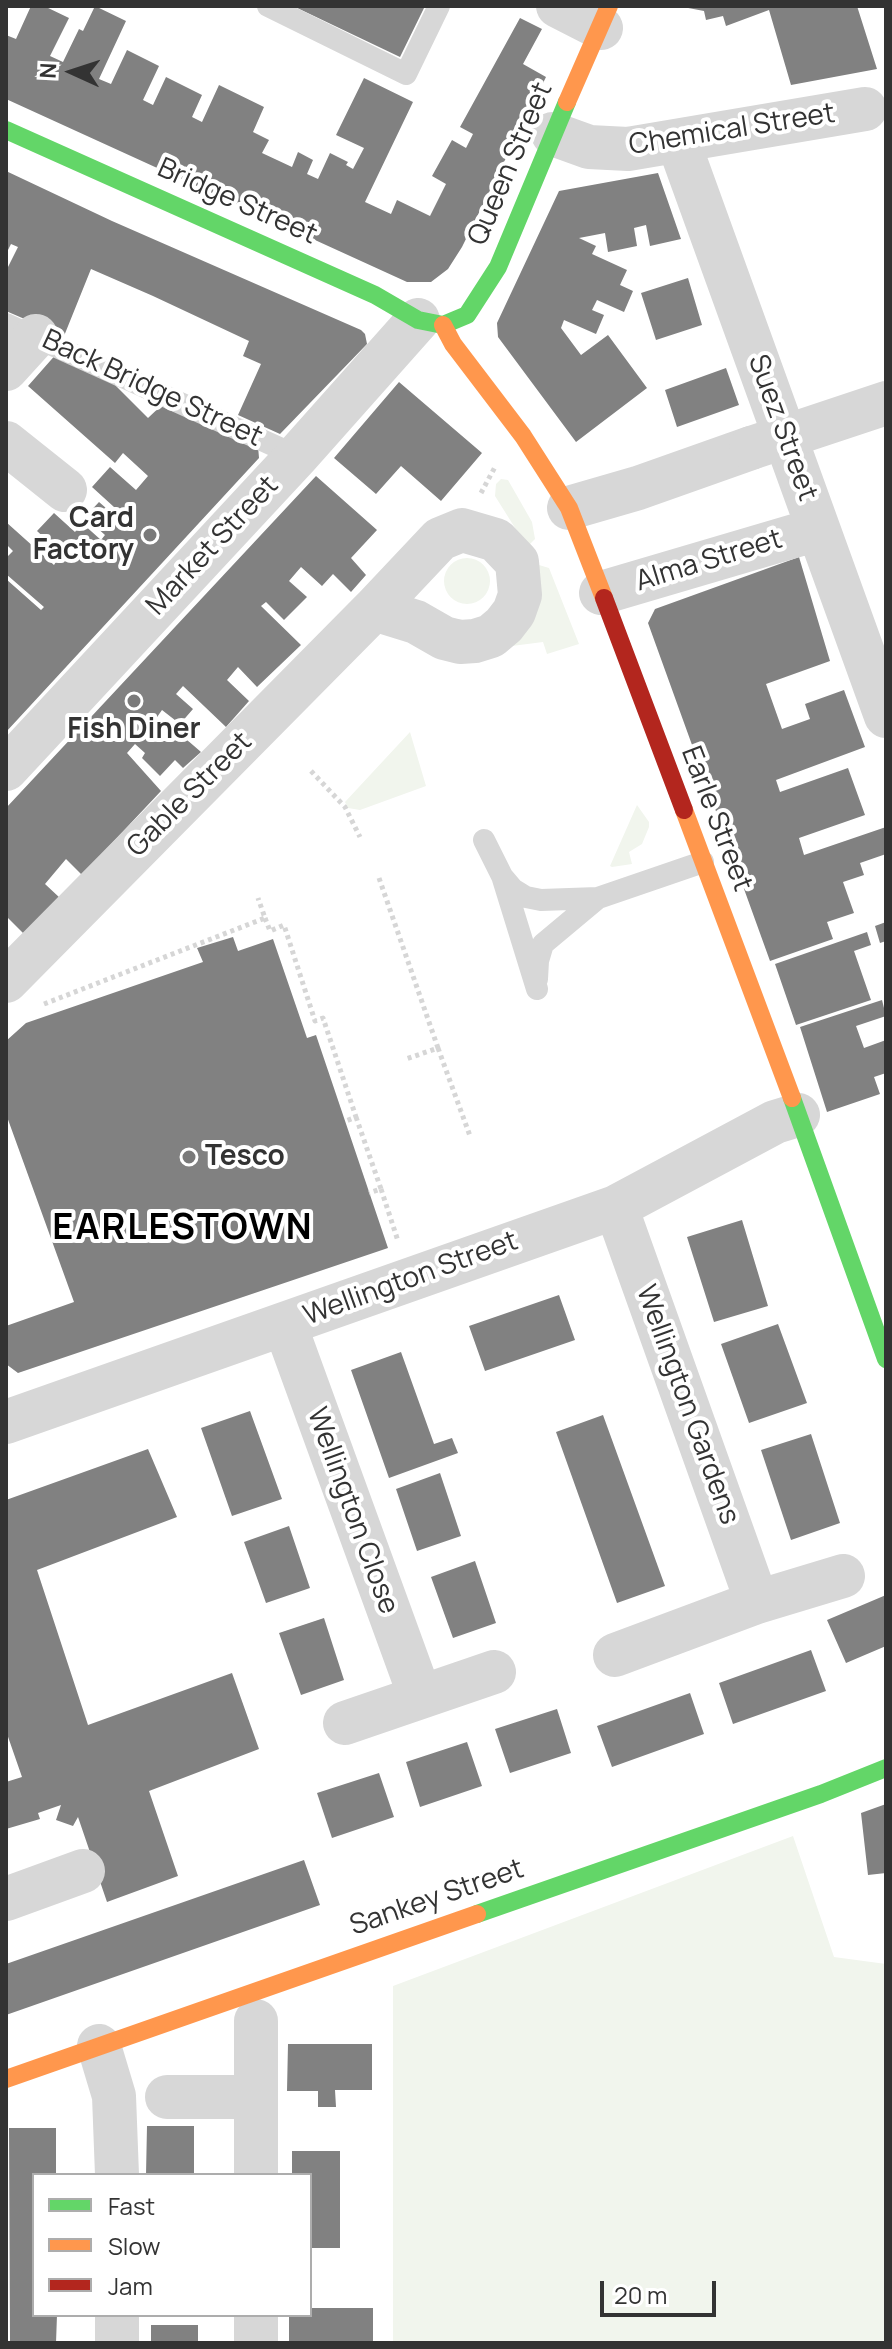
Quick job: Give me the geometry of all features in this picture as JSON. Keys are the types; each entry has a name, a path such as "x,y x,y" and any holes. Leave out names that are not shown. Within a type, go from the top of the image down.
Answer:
{"street":[{"path":"558,6 605,17"},
{"name":"Queen Street","path":"430,323 467,315 493,278 605,17"},
{"name":"Chemical Street","path":"553,134 607,149 628,149 865,109"},
{"name":"Bridge Street","path":"6,130 375,295 430,323"},
{"name":"Suez Street","path":"678,141 886,716"},
{"name":"Earle Street","path":"430,323 453,344 523,436 569,508 798,1115 880,1322 886,1359"},
{"name":"Market Street","path":"6,769 297,456 430,323"},
{"path":"6,369 21,330"},
{"path":"569,508 638,488 886,403"},
{"path":"6,443 65,490"},
{"name":"Alma Street","path":"601,593 818,529"},
{"path":"374,609 416,622 444,638 460,642 491,636 504,625 514,612 520,595 517,562 496,540 462,530"},
{"name":"Gable Street","path":"20,994 440,539 462,530"},
{"name":"Wellington Street","path":"9,1418 285,1325 410,1277 616,1207 775,1122 798,1115"},
{"name":"Wellington Gardens","path":"616,1207 757,1602"},
{"name":"Wellington Close","path":"285,1325 420,1696"},
{"path":"615,1655 757,1602 843,1576"},
{"path":"345,1723 494,1672"},
{"name":"Sankey Street","path":"6,2079 821,1794 886,1768"},
{"path":"6,1899 83,1871"},
{"path":"256,2021 256,2173"},
{"path":"99,2046 114,2096 117,2173"},
{"path":"167,2097 256,2097"},
{"path":"117,2317 117,2343"},
{"path":"256,2317 256,2343"}],"lane":[{"path":"268,6 406,74 439,6"},
{"name":"Back Bridge Street","path":"21,330 297,456"},
{"path":"484,840 502,876 537,989 538,961 543,944 598,898"},
{"path":"502,876 513,889 526,897 541,900 598,898 703,862"}],"path":[{"path":"462,530 499,461 523,436"},
{"path":"311,771 345,807 360,837"},
{"path":"379,878 470,1136"},
{"path":"258,898 270,931 284,925 315,1021 323,1018 410,1277"},
{"path":"20,994 265,918"},
{"path":"406,1059 438,1048"},
{"path":"344,1081 354,1077"},
{"path":"346,1121 356,1117"},
{"path":"369,1193 381,1189"}],"shaded area":[{"path":"501,479 508,480 532,522 535,539 527,547 495,496 496,484"},
{"path":"467,558 484,564 490,581 484,598 467,604 450,598 444,581 450,564"},
{"path":"539,565 549,568 579,644 547,654 543,642 504,647"},
{"path":"410,732 426,786 360,810 348,808 345,802"},
{"path":"637,805 649,827 642,844 629,852 632,864 612,867 610,866"},
{"path":"793,1836 834,1957 886,1964 886,2343 393,2343 393,1986"}],"building":[{"path":"31,6 44,6 69,18 50,56 63,62 79,29 83,31 95,6 126,21 99,79 111,84 127,50 159,66 143,100 153,105 166,77 202,95 192,117 202,122 219,85 264,107 253,132 269,140 262,153 292,167 298,152 313,160 307,174 318,179 330,153 348,162 346,165 353,169 364,148 336,135 364,78 413,102 365,202 391,214 397,200 430,216 446,184 432,176 452,140 466,148 473,134 460,127 520,18 542,29 523,64 546,77 462,247 448,269 431,282 407,282 6,99 6,35 16,39"},
{"path":"293,6 425,6 400,57"},
{"path":"857,6 877,69 791,85 769,10 726,26 723,16 706,20 704,11 683,7"},
{"path":"6,171 361,330 367,344 280,434 238,415 261,364 243,356 249,341 153,296 91,269 64,336 6,311 6,271 18,247 11,244 6,254"},
{"path":"658,173 681,239 650,246 646,225 634,228 637,246 608,252 605,233 579,238 596,246 592,254 627,270 620,285 633,291 624,312 597,300 592,310 604,315 596,334 564,320 561,328 581,355 608,335 647,388 576,442 498,337 497,323 559,191"},
{"path":"688,278 702,325 656,340 641,293"},
{"path":"58,352 97,367 148,418 165,402 258,446 259,458 6,732 6,579 41,610 44,607 6,574 6,558 13,551 6,544 6,522 54,565 57,560 46,550 51,544 37,531 54,513 75,532 82,523 101,540 105,535 85,517 99,502 121,521 125,517 92,487 110,467 136,490 148,476 123,453 115,463 28,386"},
{"path":"726,368 739,405 677,427 665,390"},
{"path":"399,382 482,453 441,501 401,466 376,494 334,458"},
{"path":"316,476 377,530 351,558 366,575 351,592 333,574 322,586 301,567 289,581 307,597 284,620 266,602 261,606 301,645 257,687 238,667 227,680 249,701 226,727 183,686 176,694 193,709 180,724 162,710 155,720 167,731 171,726 201,752 183,768 175,760 160,776 142,758 145,753 135,744 127,753 161,791 82,875 66,859 45,884 60,898 25,935 6,916 6,808"},
{"path":"799,557 830,661 766,684 782,729 810,719 805,704 844,690 865,747 776,780 780,792 848,768 865,815 799,838 804,855 886,827 886,854 860,863 864,875 843,882 854,913 827,922 833,939 770,961 648,623 655,609"},
{"path":"886,922 886,941 880,943 875,926"},
{"path":"867,932 871,945 854,951 871,1000 796,1025 775,964"},
{"name":"Tesco","path":"233,937 238,951 273,939 307,1038 316,1035 388,1248 18,1373 6,1364 6,1326 74,1302 6,1114 6,1041 26,1023 203,962 197,948"},
{"path":"882,1000 886,1016 856,1026 864,1048 886,1040 886,1073 874,1077 880,1094 827,1112 800,1027"},
{"path":"742,1220 768,1306 714,1322 687,1237"},
{"path":"559,1295 575,1340 485,1371 469,1326"},
{"path":"778,1324 807,1403 749,1423 721,1344"},
{"path":"401,1352 434,1444 452,1438 458,1453 389,1478 351,1370"},
{"path":"250,1411 282,1499 232,1516 201,1428"},
{"path":"603,1415 665,1586 617,1603 556,1432"},
{"path":"811,1434 840,1523 791,1540 761,1450"},
{"path":"148,1449 177,1517 37,1570 88,1725 232,1673 259,1749 149,1791 178,1876 107,1902 78,1817 73,1826 56,1820 61,1805 38,1813 40,1819 6,1829 6,1782 22,1777 6,1731 6,1500"},
{"path":"440,1473 461,1536 417,1551 396,1489"},
{"path":"289,1526 310,1588 266,1603 244,1542"},
{"path":"475,1561 496,1623 453,1638 431,1577"},
{"path":"886,1595 886,1646 846,1663 827,1620"},
{"path":"324,1618 344,1680 301,1695 279,1633"},
{"path":"811,1650 826,1691 733,1724 719,1683"},
{"path":"690,1693 704,1734 612,1767 597,1726"},
{"path":"557,1709 571,1753 510,1773 495,1729"},
{"path":"467,1742 482,1786 420,1807 406,1762"},
{"path":"379,1773 394,1817 332,1838 317,1793"},
{"path":"886,1804 886,1873 868,1875 861,1813"},
{"path":"304,1860 320,1905 6,2015 6,1964"},
{"path":"288,2044 372,2044 372,2090 335,2090 336,2107 318,2107 318,2091 287,2091"},
{"path":"147,2126 194,2126 194,2173 146,2173"},
{"path":"9,2128 56,2128 56,2173 32,2173 32,2317 57,2317 56,2343 10,2343"},
{"path":"292,2151 340,2151 340,2248 312,2248 312,2173 292,2173"},
{"path":"312,2308 373,2308 373,2343 289,2343 289,2317 312,2317"},
{"path":"151,2325 198,2325 198,2343 151,2343"}],"traffic: fast":[{"path":"6,130 375,295 418,320 443,325 467,315 498,267 567,102"},
{"path":"792,1098 886,1359"},
{"path":"477,1914 821,1794 886,1768"}],"traffic: slow":[{"path":"567,102 609,6"},
{"path":"443,325 453,344 523,436 569,508 604,598"},
{"path":"684,810 792,1098"},
{"path":"6,2079 477,1914"}],"traffic: jam":[{"path":"604,598 684,810"}],"place":[{"name":"Card Factory","path":"150,535"},
{"name":"Fish Diner","path":"134,701"},
{"name":"Tesco","path":"189,1157"}],"district":[{"name":"EARLESTOWN","path":"183,1229"}]}
